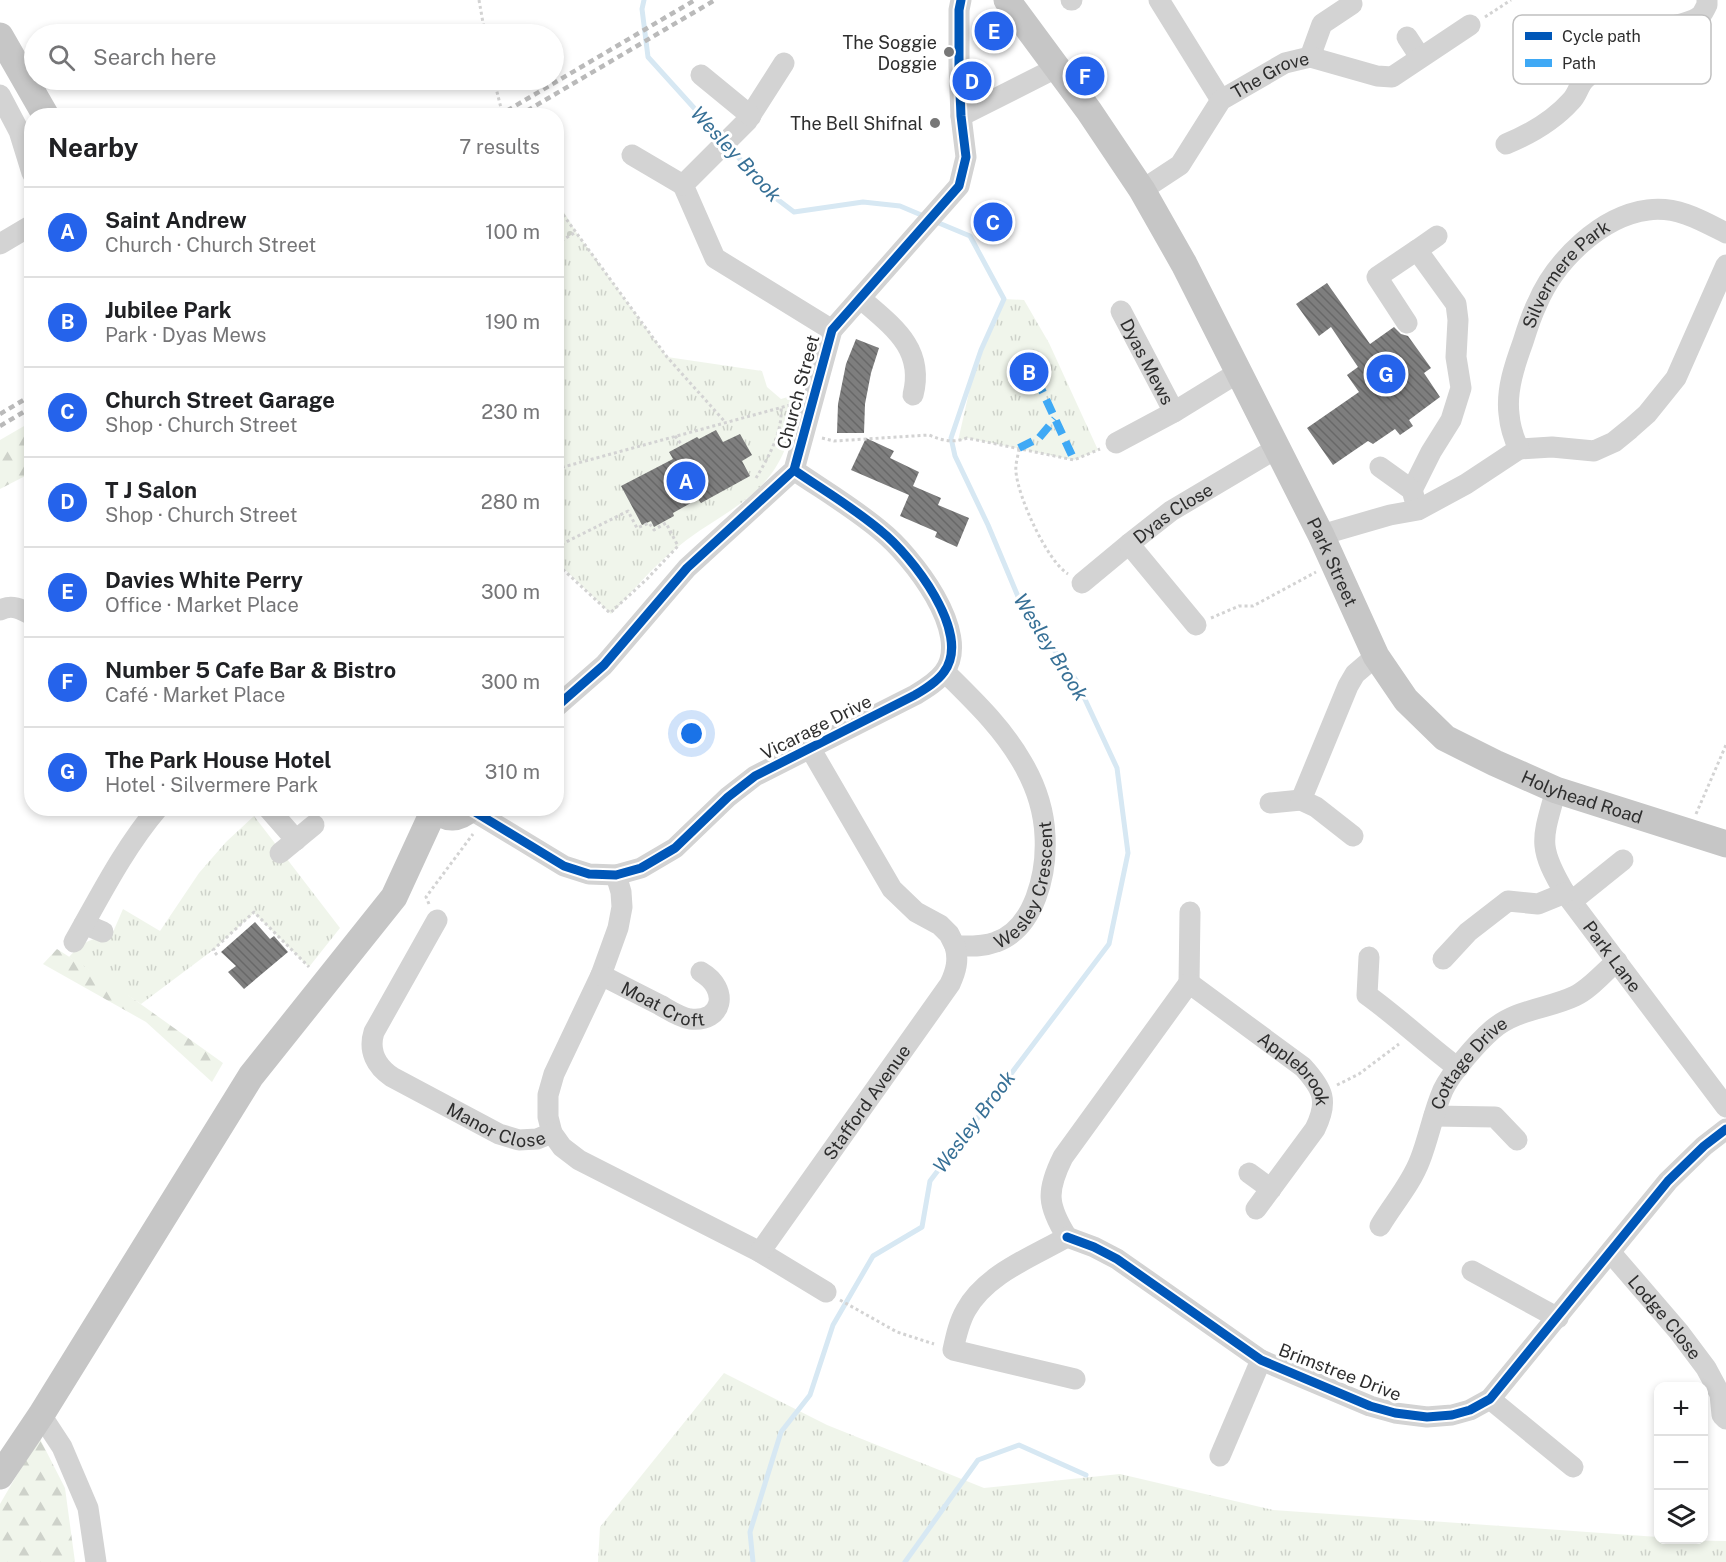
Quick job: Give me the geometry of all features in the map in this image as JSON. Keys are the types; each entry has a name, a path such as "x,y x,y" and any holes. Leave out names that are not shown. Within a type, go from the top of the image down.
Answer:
{"main road":[{"name":"Park Street","path":"1007,0 1058,67 1142,190 1184,264 1277,447 1321,535 1376,656 1406,700 1445,738"},
{"path":"0,36 24,78"},
{"path":"31,90 41,108"},
{"name":"Holyhead Road","path":"1445,738 1495,763 1556,789 1726,844"},
{"path":"0,1476 41,1415 251,1076 394,897 431,816"},
{"path":"444,816 456,818 461,816"}],"street":[{"name":"Church Street","path":"564,700 604,665 687,568 794,470 832,330 959,186 966,157 961,116 959,10 961,0"},
{"name":"The Grove","path":"1159,0 1221,100"},
{"path":"1701,15 1707,0"},
{"path":"1310,57 1322,24 1352,4"},
{"name":"The Grove","path":"1142,190 1180,165 1221,100 1285,63 1310,57 1377,76 1392,77 1470,25"},
{"path":"1407,37 1420,57"},
{"path":"683,185 727,143 751,116 784,63"},
{"path":"961,116 1058,67"},
{"path":"701,75 751,116"},
{"path":"1506,144 1526,136 1567,106 1578,94 1580,84"},
{"path":"0,95 19,131 24,148"},
{"path":"632,155 683,185 715,258 832,330"},
{"name":"Silvermere Park","path":"1519,449 1508,413 1511,381 1537,302 1560,266 1595,233 1633,213 1669,209 1702,220 1726,233"},
{"path":"0,244 24,230"},
{"path":"1407,323 1377,277 1437,236"},
{"path":"1415,500 1431,452 1451,420 1461,388 1456,357 1458,320 1456,304 1417,250"},
{"path":"1321,535 1390,515 1415,500 1466,484 1519,449 1552,447 1594,451 1614,442 1647,414 1676,378 1726,265"},
{"path":"860,298 906,341 916,369 913,395"},
{"name":"Dyas Mews","path":"1121,311 1174,412"},
{"path":"1116,443 1174,412 1239,372"},
{"name":"Dyas Close","path":"1196,625 1129,544 1171,511 1277,447"},
{"path":"1380,467 1415,500"},
{"path":"794,470 883,532 918,571 932,592 952,634 951,654 945,672"},
{"path":"1082,583 1129,544"},
{"path":"0,610 6,607 24,611"},
{"path":"1301,800 1348,686 1355,674 1376,656"},
{"name":"Vicarage Drive","path":"482,816 564,866 589,874 616,875 641,868 675,848 728,797 755,776 915,695 933,684 945,672"},
{"name":"Wesley Crescent","path":"810,748 892,889 916,912 939,925 949,934 955,946 984,946 1013,933 1030,912 1040,885 1045,837 1042,814 1036,791 1008,740 988,715 945,672"},
{"name":"Park Lane","path":"1556,789 1546,826 1545,852 1551,870 1568,897 1726,1107"},
{"path":"1270,803 1301,800 1316,807 1353,836"},
{"path":"87,932 117,867 151,816"},
{"path":"272,816 288,847 314,825"},
{"path":"1443,959 1502,897 1538,904 1568,897 1623,860"},
{"name":"Manor Close","path":"437,920 374,1032 371,1042 375,1060 383,1071 392,1077 499,1134 519,1140 537,1139 552,1133 548,1118 548,1095 554,1074 601,975 618,928 622,907 616,875"},
{"path":"1074,1379 953,1350 958,1329 975,1295 997,1277 1067,1237 1056,1220 1050,1198 1053,1176 1063,1157 1189,983 1190,912"},
{"name":"Stafford Avenue","path":"760,1252 950,984 958,956 955,946"},
{"path":"1369,957 1367,995 1399,1018 1458,1068"},
{"name":"Cottage Drive","path":"1380,1226 1410,1181 1420,1161 1444,1088 1475,1047 1500,1024 1530,1010 1578,995 1617,961"},
{"name":"Moat Croft","path":"601,975 676,1014 692,1019 709,1015 718,1007 720,1001 715,982 701,972"},
{"name":"Applebrook","path":"1189,983 1303,1067 1322,1092 1324,1104 1322,1115 1315,1129 1256,1209"},
{"path":"1434,1116 1495,1117 1517,1140"},
{"name":"Brimstree Drive","path":"1067,1237 1117,1259 1261,1360 1370,1406 1426,1418 1452,1415 1470,1410 1490,1399 1685,1162 1726,1129"},
{"path":"552,1133 562,1147 579,1160 760,1252 831,1295"},
{"path":"1249,1173 1271,1189"},
{"name":"Lodge Close","path":"1611,1253 1679,1332 1706,1368 1719,1394 1719,1420"},
{"path":"1472,1271 1558,1318"},
{"name":"Brimstree Drive","path":"1220,1456 1261,1360"},
{"path":"1490,1399 1573,1467"},
{"path":"41,1415 62,1447 88,1508 96,1562"}],"path":[{"path":"479,0 483,24"},
{"path":"1470,25 1511,0"},
{"path":"496,90 501,108"},
{"path":"564,216 667,357 726,423"},
{"path":"564,239 576,232"},
{"path":"564,467 813,399"},
{"path":"753,482 777,435 781,420 781,407"},
{"path":"804,433 834,441 929,435 942,441 958,441 967,438 1074,460 1116,443"},
{"path":"675,436 682,445"},
{"path":"1019,448 1016,471 1024,501 1039,538 1064,573 1082,583"},
{"path":"564,543 628,510 638,528 649,523 654,530 666,523 678,546"},
{"path":"564,570 610,613 678,546 685,542"},
{"path":"1196,625 1239,606 1254,606 1334,563"},
{"path":"1688,832 1726,745"},
{"path":"437,920 426,897 473,816"},
{"path":"217,955 213,950 254,912 309,967"},
{"path":"1322,1092 1359,1074 1403,1041"},
{"path":"831,1295 897,1332 953,1350"}],"green space":[{"path":"564,212 576,232 564,240"},
{"path":"576,232 667,357 762,371 767,387 781,399 791,396 793,410 791,429 785,449 776,467 765,481 739,505 694,534 670,553 611,614 564,569 564,239"},
{"path":"1004,299 1024,300 1049,343 1098,450 1074,460 967,438 958,441 974,370"},
{"path":"24,426 24,477 0,489 0,440"},
{"path":"254,816 340,928 309,967 254,913 213,950 141,1004 69,957 87,942 98,938 110,939 123,909 160,931 199,873 226,842"},
{"path":"57,949 121,990 223,1063 212,1082 146,1022 43,964"},
{"path":"724,1373 827,1425 984,1488 1120,1474 1273,1510 1654,1537 1654,1544 1708,1544 1708,1541 1726,1541 1726,1562 598,1562 600,1527"},
{"path":"39,1437 65,1488 75,1562 0,1562 0,1504"}],"building":[{"path":"1327,283 1370,344 1394,327 1401,334 1408,336 1431,368 1424,373 1440,397 1409,420 1413,426 1400,435 1395,429 1373,444 1368,441 1333,465 1307,428 1359,392 1347,375 1358,367 1331,327 1319,336 1296,304"},
{"path":"856,339 879,348 865,404 864,433 837,433 838,404 846,364"},
{"path":"716,430 723,442 740,434 752,455 742,461 750,476 701,503 698,499 654,527 651,521 642,525 621,486 673,459 669,452"},
{"path":"866,438 894,451 890,458 919,472 913,486 941,498 938,505 969,518 957,547 935,537 937,532 900,516 909,495 851,470"},
{"path":"255,922 270,939 274,936 288,952 244,989 228,972 236,966 221,952"}],"waterway":[{"name":"Wesley Brook","path":"644,0 642,9 648,57 723,140"},
{"name":"Wesley Brook","path":"729,147 773,196 794,212 863,202 900,206 926,217"},
{"name":"Wesley Brook","path":"753,1562 750,1532 781,1432 810,1395 833,1325 873,1256 922,1227 930,1181 1109,944 1128,853 1117,768 1076,680 1022,606 988,525 955,456 951,438 981,350 1004,299 970,236 934,221"},
{"path":"905,1562 978,1460 1019,1445 1086,1475"}],"railway":[{"path":"564,77 695,0"},
{"path":"564,89 715,0"},
{"path":"512,108 542,90"},
{"path":"532,108 562,90"},
{"path":"0,414 24,400"},
{"path":"0,426 24,412"}],"marked path":[{"path":"1027,358 1074,460"},
{"path":"1019,448 1039,438 1055,419"}],"cycle path":[{"path":"564,700 604,665 687,568 794,470 832,330 959,186 966,157 961,116 959,67 961,0"},
{"path":"482,816 564,866 589,874 616,875 641,868 675,848 728,797 755,776 915,695 941,676 951,656 951,637 945,617 922,576 894,542 881,531 794,470"},
{"path":"1067,1237 1117,1259 1261,1360 1370,1406 1395,1413 1427,1417 1452,1415 1470,1410 1490,1399 1668,1181 1704,1146 1726,1129"}],"place":[{"name":"Davies White Perry","path":"994,31"},
{"name":"The Soggie Doggie","path":"949,52"},
{"name":"Number 5 Cafe Bar & Bistro","path":"1085,76"},
{"name":"T J Salon","path":"972,81"},
{"name":"The Bell Shifnal","path":"935,123"},
{"name":"Church Street Garage","path":"993,222"},
{"name":"Jubilee Park","path":"1029,372"},
{"name":"The Park House Hotel","path":"1386,374"},
{"name":"Saint Andrew","path":"686,481"}]}
